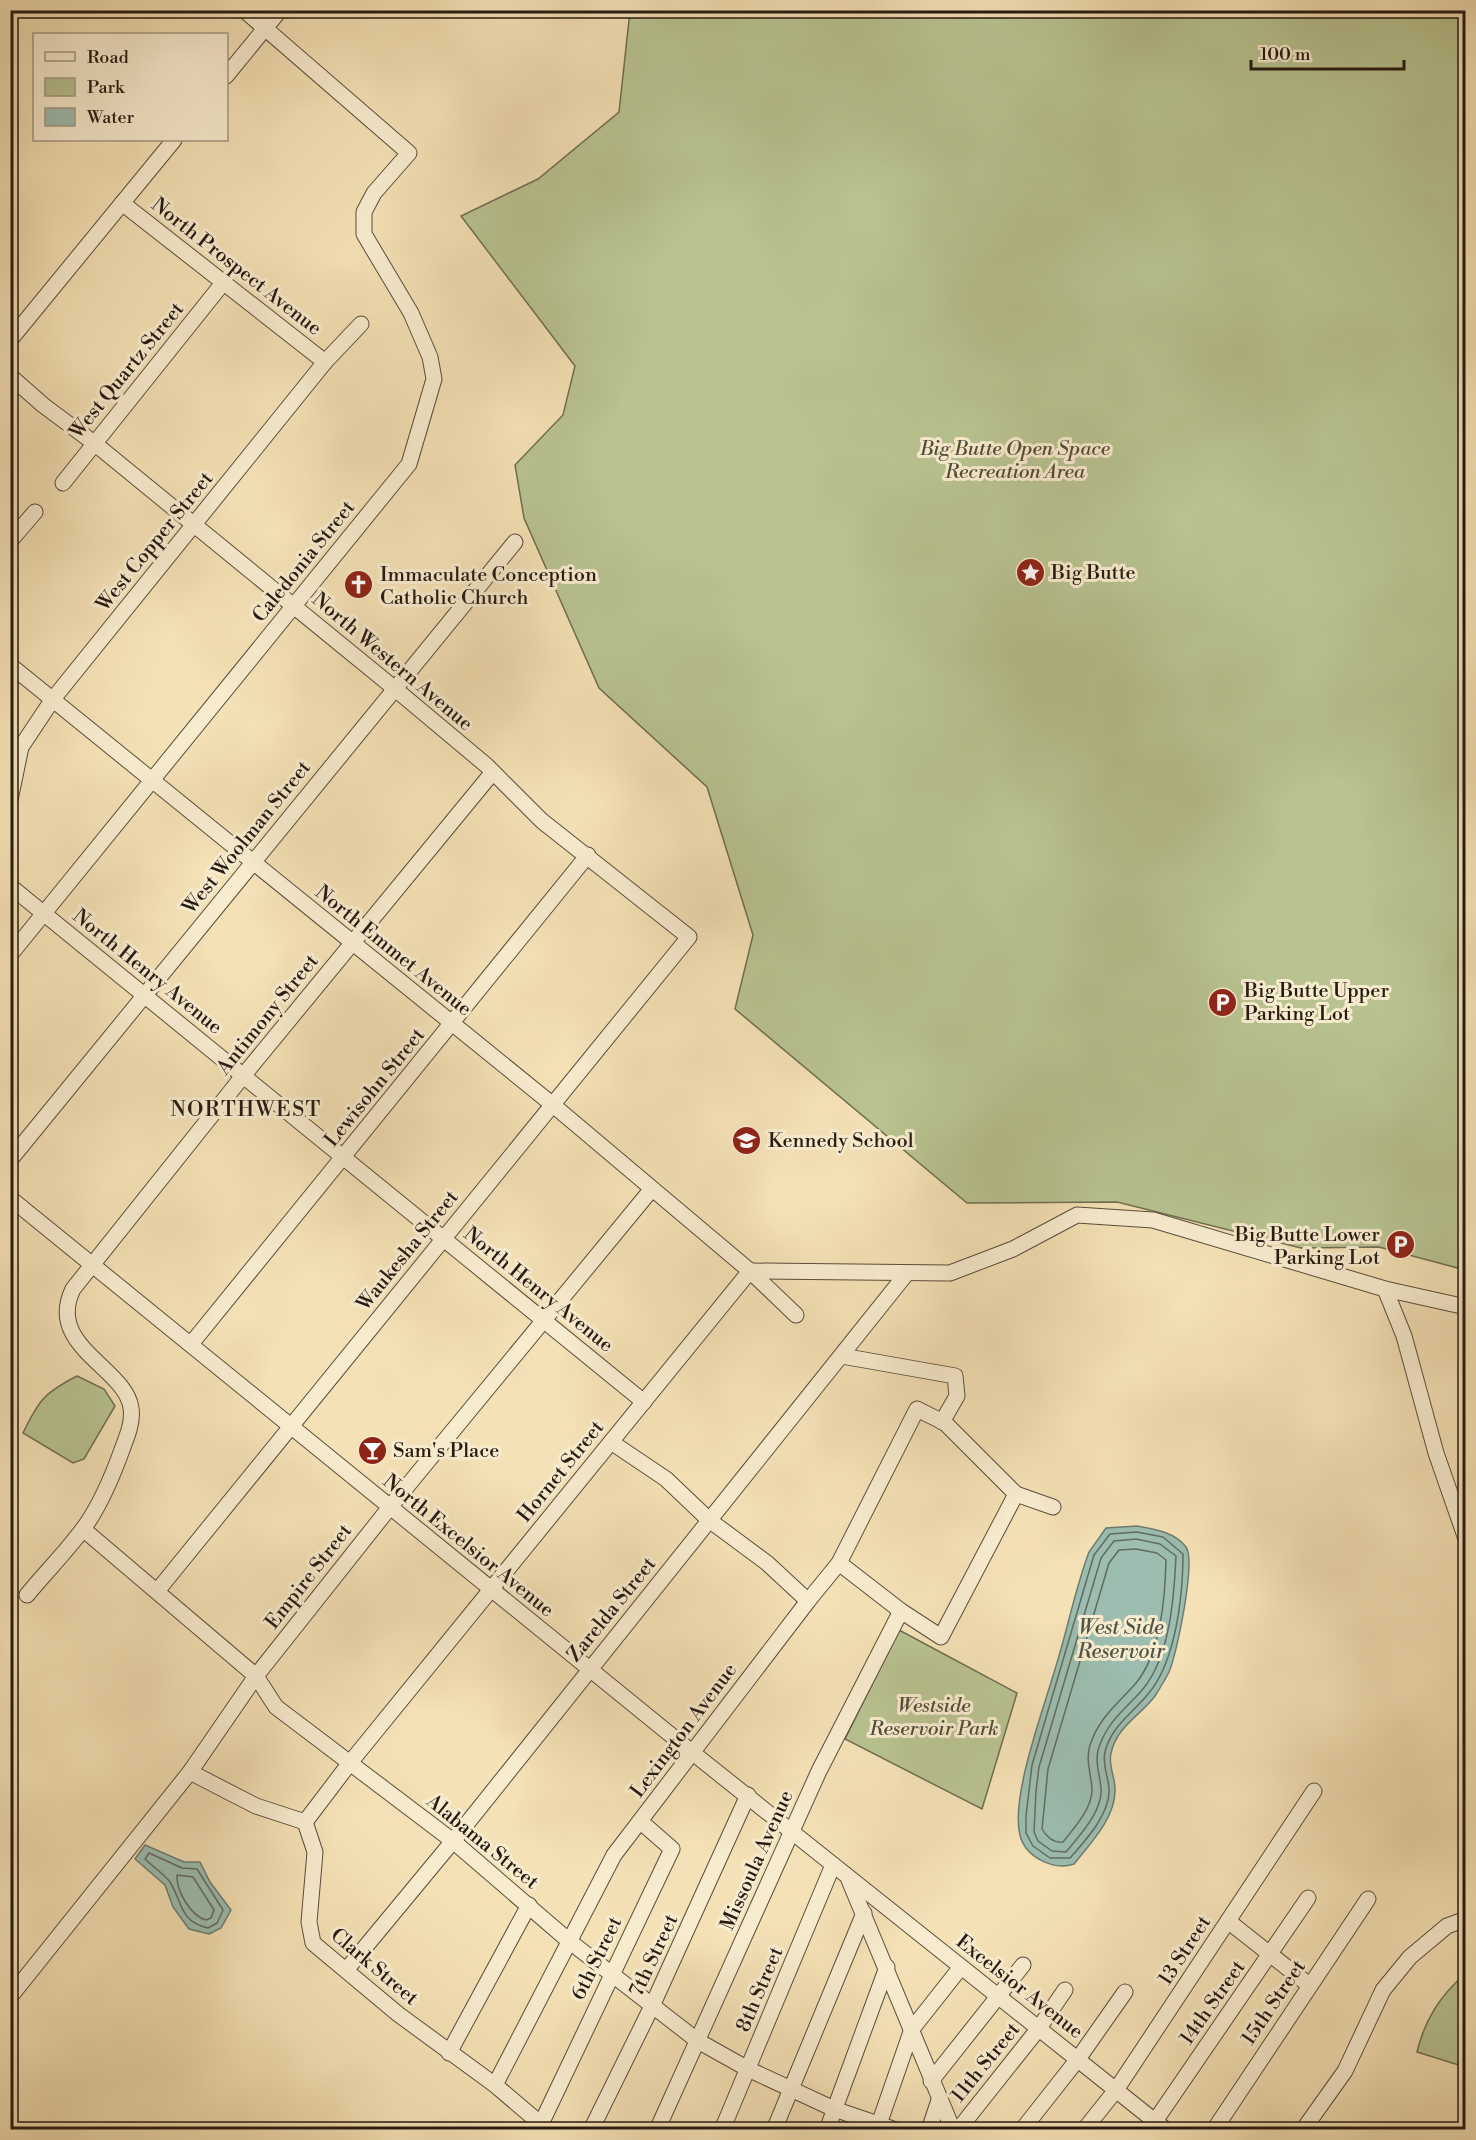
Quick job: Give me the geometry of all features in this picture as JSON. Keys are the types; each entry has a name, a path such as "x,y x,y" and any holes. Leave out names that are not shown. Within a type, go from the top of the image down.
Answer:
{"street":[{"path":"244,10 266,28"},
{"path":"228,74 280,10"},
{"name":"Caledonia Street","path":"10,955 409,464 434,379 430,357 411,313 364,234 364,212 369,203 409,153 266,28"},
{"path":"10,340 173,141"},
{"name":"North Prospect Avenue","path":"122,203 325,362"},
{"name":"West Quartz Street","path":"63,483 223,283"},
{"name":"West Copper Street","path":"10,800 21,747 53,699 325,362 361,324"},
{"name":"North Western Avenue","path":"10,376 394,688 493,772 539,818 689,937"},
{"path":"10,541 35,512"},
{"name":"West Woolman Street","path":"10,1160 515,542"},
{"name":"North Emmet Avenue","path":"10,665 553,1105 651,1190 750,1270 796,1315"},
{"name":"Antimony Street","path":"83,1529 99,1503 120,1456 131,1424 131,1405 121,1388 85,1352 71,1326 70,1296 92,1263 493,772"},
{"name":"Lewisohn Street","path":"191,1344 588,855"},
{"path":"10,886 44,914"},
{"name":"North Henry Avenue","path":"44,914 644,1402"},
{"name":"Waukesha Street","path":"158,1590 689,937"},
{"name":"Empire Street","path":"10,1997 189,1772 256,1676 390,1507 651,1190"},
{"name":"North Excelsior Avenue","path":"10,1198 847,1877"},
{"path":"750,1270 950,1273 1012,1249 1077,1215 1153,1220 1385,1289 1466,1307"},
{"name":"Hornet Street","path":"305,1822 349,1764 750,1270"},
{"name":"Zarelda Street","path":"347,1969 453,1841 907,1273"},
{"path":"1385,1289 1404,1336 1436,1453 1466,1539"},
{"path":"842,1356 955,1376 957,1396 942,1422 1016,1494 1053,1508"},
{"name":"Lexington Avenue","path":"495,2085 614,1855 807,1601 839,1563 917,1409 942,1422"},
{"path":"611,1442 666,1479 709,1520 767,1563 807,1601"},
{"path":"839,1563 901,1611 941,1637 1016,1494"},
{"path":"27,1595 83,1529"},
{"name":"Alabama Street","path":"83,1529 158,1590 256,1676 276,1707 453,1841 569,1941 698,2041 748,2069 834,2109 878,2127 896,2130"},
{"name":"Missoula Avenue","path":"657,2130 819,1771 901,1611"},
{"path":"189,1772 256,1806 305,1822"},
{"name":"13 Street","path":"1084,2130 1116,2090 1314,1791"},
{"name":"7th Street","path":"591,2130 653,2004 748,1795"},
{"name":"6th Street","path":"544,2127 610,1974 672,1849 640,1821"},
{"name":"Clark Street","path":"305,1822 315,1851 309,1922 313,1943 449,2053 495,2085 544,2127"},
{"name":"8th Street","path":"722,2130 833,1865"},
{"path":"847,1877 887,1967 931,2081 953,2130"},
{"name":"Excelsior Avenue","path":"847,1877 1078,2059 1157,2127"},
{"name":"14th Street","path":"1157,2127 1308,1898"},
{"name":"15th Street","path":"1214,2130 1368,1899"},
{"path":"449,2053 528,1905"},
{"path":"774,2130 864,1913"},
{"path":"1303,2130 1345,2071 1383,1990 1410,1957 1447,1926 1466,1919"},
{"path":"1228,1922 1309,1985"},
{"path":"931,2081 1023,1965"},
{"path":"826,2130 887,1967"},
{"path":"878,2127 912,2029 961,1967"},
{"name":"11th Street","path":"958,2130 1039,2028 1065,1990"},
{"path":"1022,2130 1078,2059 1125,1992"},
{"name":"11th Street","path":"929,2130 939,2100"}],"green space":[{"name":"Big Butte Open Space Recreation Area","path":"630,11 1465,11 1465,1270 1379,1247 1301,1248 1117,1202 967,1203 735,1009 753,935 707,787 599,688 524,518 515,465 563,415 575,366 461,216 538,179 619,112"},
{"path":"77,1376 104,1389 115,1406 84,1459 73,1463 23,1433 44,1398 57,1387"},
{"name":"Westside Reservoir Park","path":"899,1630 1017,1693 982,1809 845,1739"},
{"path":"1465,1974 1465,2067 1417,2052 1424,2029 1435,2009 1448,1991"}],"water":[{"name":"West Side Reservoir","path":"1137,1526 1170,1535 1186,1547 1189,1570 1176,1647 1169,1672 1155,1696 1118,1735 1114,1744 1110,1758 1115,1784 1114,1799 1107,1819 1074,1864 1058,1866 1049,1864 1028,1850 1020,1835 1018,1818 1020,1798 1030,1751 1089,1552 1106,1528"},
{"path":"145,1845 184,1862 200,1862 210,1882 231,1910 221,1928 209,1934 189,1929 173,1907 165,1885 135,1859"}],"place":[{"name":"Big Butte","path":"1030,572"},
{"name":"Immaculate Conception Catholic Church","path":"359,585"},
{"name":"Big Butte Upper Parking Lot","path":"1223,1002"},
{"name":"Kennedy School","path":"747,1140"},
{"name":"Big Butte Lower Parking Lot","path":"1401,1245"},
{"name":"Sam's Place","path":"372,1450"}],"district":[{"name":"NORTHWEST","path":"246,1109"}]}
